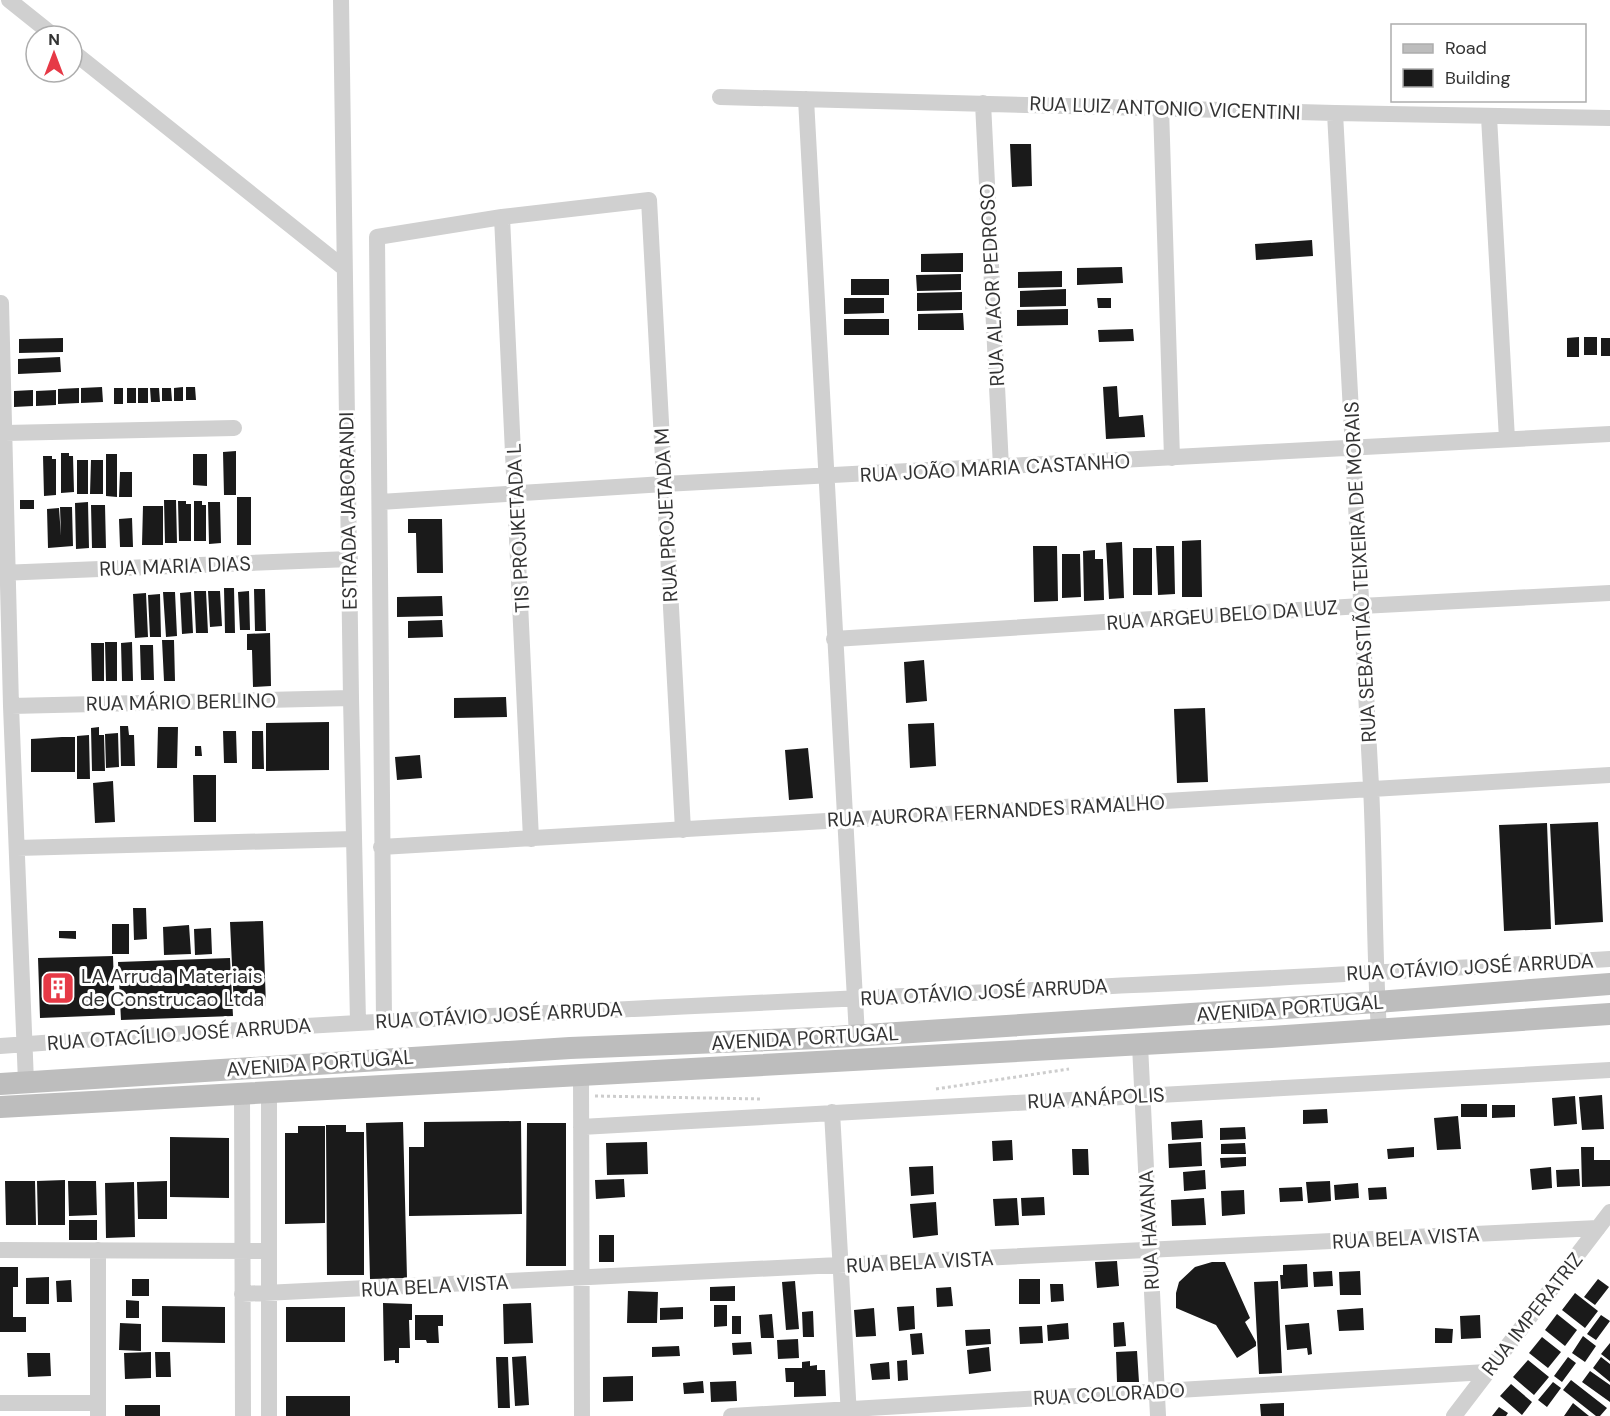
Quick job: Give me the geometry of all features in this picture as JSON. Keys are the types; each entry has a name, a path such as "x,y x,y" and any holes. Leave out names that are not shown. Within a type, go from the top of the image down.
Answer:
{"main road":[{"name":"AVENIDA PORTUGAL","path":"0,1084 558,1049 857,1036 1377,1002 1610,984"},
{"name":"AVENIDA PORTUGAL","path":"0,1107 242,1093 581,1085 1140,1044 1379,1031 1610,1014"}],"street":[{"path":"9,0 39,24"},
{"name":"ESTRADA JABORANDI","path":"341,0 358,1022"},
{"path":"84,61 344,268"},
{"name":"RUA LUIZ ANTONIO VICENTINI","path":"720,98 1610,118"},
{"path":"806,99 857,1036"},
{"name":"RUA ALAOR PEDROSO","path":"982,103 1001,467"},
{"path":"1161,108 1172,458"},
{"name":"RUA SEBASTIÃO TEIXEIRA DE MORAIS","path":"1335,113 1355,448 1371,789 1375,972 1379,1031"},
{"path":"1489,117 1507,440"},
{"name":"RUA PROJETADA M","path":"502,217 649,200 683,830"},
{"path":"384,1021 377,237 502,217"},
{"name":"TIS PROJKETADA L","path":"502,217 531,838"},
{"path":"1,303 5,433 4,573 26,1082"},
{"path":"5,433 234,428"},
{"name":"RUA JOÃO MARIA CASTANHO","path":"380,502 664,484 1610,434"},
{"name":"RUA MARIA DIAS","path":"4,573 350,559"},
{"name":"RUA ARGEU BELO DA LUZ","path":"834,639 1610,593"},
{"name":"RUA MÁRIO BERLINO","path":"11,706 351,698"},
{"name":"RUA AURORA FERNANDES RAMALHO","path":"381,847 1610,775"},
{"path":"17,848 354,838"},
{"name":"RUA OTÁVIO JOSÉ ARRUDA","path":"358,1022 1610,960"},
{"name":"RUA OTACÍLIO JOSÉ ARRUDA","path":"0,1046 358,1022"},
{"name":"RUA HAVANA","path":"1140,1044 1158,1416"},
{"name":"RUA ANÁPOLIS","path":"581,1127 1610,1070"},
{"path":"581,1085 582,1416"},
{"path":"269,1092 269,1416"},
{"path":"242,1093 243,1416"},
{"path":"832,1112 849,1412"},
{"name":"RUA IMPERATRIZ","path":"1454,1416 1610,1212"},
{"name":"RUA BELA VISTA","path":"242,1294 1598,1228"},
{"path":"0,1250 269,1251"},
{"path":"0,1403 99,1410 99,1250"},
{"name":"RUA COLORADO","path":"731,1416 849,1412 1487,1372"}],"path":[{"path":"926,1091 1072,1069"},
{"path":"581,1085 767,1099"}],"building":[{"path":"1010,144 1031,144 1032,186 1012,187"},
{"path":"1312,240 1313,256 1256,260 1255,244"},
{"path":"963,253 963,272 921,272 921,254"},
{"path":"1122,267 1123,283 1077,285 1077,268"},
{"path":"1062,271 1062,287 1018,288 1018,272"},
{"path":"961,274 961,290 917,291 916,275"},
{"path":"851,279 889,279 889,295 851,295"},
{"path":"1066,289 1066,306 1020,307 1020,291"},
{"path":"962,292 962,310 917,311 917,293"},
{"path":"844,298 884,298 884,313 844,314"},
{"path":"1097,298 1111,298 1111,308 1098,308"},
{"path":"1068,309 1068,325 1017,326 1017,310"},
{"path":"963,313 964,330 918,330 918,314"},
{"path":"844,319 889,319 889,335 844,335"},
{"path":"1133,329 1134,341 1099,342 1098,330"},
{"path":"1579,337 1579,357 1567,357 1567,338"},
{"path":"1584,337 1597,337 1597,355 1584,355"},
{"path":"63,338 63,352 19,353 19,339"},
{"path":"1601,338 1610,338 1610,356 1601,356"},
{"path":"60,357 61,372 18,374 18,359"},
{"path":"1117,386 1119,417 1143,415 1145,437 1106,439 1103,387"},
{"path":"102,387 103,402 81,403 81,388"},
{"path":"183,387 183,401 174,401 174,388"},
{"path":"186,387 195,387 196,400 186,400"},
{"path":"79,388 79,403 58,404 58,389"},
{"path":"114,388 123,388 123,404 114,404"},
{"path":"127,388 136,388 136,403 127,403"},
{"path":"138,388 148,388 148,403 138,403"},
{"path":"150,388 159,388 160,402 151,402"},
{"path":"162,388 171,388 172,401 162,401"},
{"path":"33,390 33,406 14,407 14,391"},
{"path":"56,390 56,405 36,406 36,391"},
{"path":"236,451 236,495 224,495 223,452"},
{"path":"61,453 69,453 69,456 73,456 74,492 61,493"},
{"path":"106,454 117,454 117,497 106,496"},
{"path":"193,454 207,454 207,486 193,485"},
{"path":"43,456 52,456 52,459 56,459 56,495 44,496"},
{"path":"77,460 88,460 88,494 77,494"},
{"path":"91,460 103,460 103,494 90,494"},
{"path":"120,472 132,472 132,497 119,497"},
{"path":"237,497 251,497 251,545 237,545"},
{"path":"20,500 34,500 34,509 20,509"},
{"path":"164,500 176,500 177,543 165,543"},
{"path":"178,501 191,504 191,541 179,541"},
{"path":"194,501 202,501 202,505 206,505 206,541 194,541"},
{"path":"88,502 89,548 76,549 75,503"},
{"path":"208,502 220,502 221,543 209,544"},
{"path":"91,505 105,505 106,548 92,548"},
{"path":"143,506 163,506 163,545 142,545"},
{"path":"60,507 72,507 73,546 48,548 47,509 59,508 61,536"},
{"path":"132,518 133,547 120,547 119,519"},
{"path":"408,519 442,519 443,573 417,573 416,533 408,533"},
{"path":"1201,540 1202,597 1182,597 1182,541"},
{"path":"1122,542 1124,598 1109,599 1106,543"},
{"path":"1033,546 1057,546 1058,601 1034,602"},
{"path":"1156,546 1174,546 1175,594 1158,595"},
{"path":"1133,548 1152,548 1152,595 1133,595"},
{"path":"1095,550 1095,559 1103,559 1104,600 1084,601 1083,551"},
{"path":"1062,554 1080,554 1081,597 1062,598"},
{"path":"224,588 234,588 235,633 225,633"},
{"path":"254,589 265,589 266,631 255,631"},
{"path":"194,591 206,591 208,633 196,633"},
{"path":"208,591 220,591 222,626 210,627"},
{"path":"249,591 250,630 240,630 238,592"},
{"path":"163,592 175,592 177,636 166,637"},
{"path":"191,592 193,633 182,634 180,593"},
{"path":"146,593 148,637 135,638 133,594"},
{"path":"160,594 161,637 150,637 148,595"},
{"path":"442,596 443,616 397,617 397,597"},
{"path":"442,620 443,637 408,638 408,621"},
{"path":"270,633 271,686 253,687 252,650 247,650 247,634"},
{"path":"162,640 174,640 175,681 164,681"},
{"path":"105,642 117,642 117,681 106,681"},
{"path":"132,642 133,681 122,681 121,643"},
{"path":"91,643 104,643 104,681 92,681"},
{"path":"140,645 153,645 154,680 141,680"},
{"path":"924,660 927,701 906,703 904,662"},
{"path":"506,697 507,717 454,718 454,698"},
{"path":"1205,708 1208,782 1177,783 1174,709"},
{"path":"329,722 329,770 266,771 266,723"},
{"path":"934,723 936,766 910,768 908,724"},
{"path":"120,726 128,726 129,735 134,735 135,766 121,766"},
{"path":"99,727 99,735 104,735 105,771 92,771 91,728"},
{"path":"158,727 178,727 177,768 157,768"},
{"path":"223,731 236,731 237,763 224,763"},
{"path":"252,731 263,731 264,769 252,769"},
{"path":"118,733 119,767 106,768 105,734"},
{"path":"89,735 90,779 77,779 77,736"},
{"path":"75,737 75,772 31,772 31,739"},
{"path":"195,746 201,746 202,756 195,756"},
{"path":"808,748 813,798 789,800 785,750"},
{"path":"420,755 422,778 397,780 395,757"},
{"path":"193,775 216,775 216,822 194,822"},
{"path":"113,781 115,822 95,823 93,783"},
{"path":"1598,822 1603,922 1555,925 1550,824"},
{"path":"1547,823 1551,929 1504,931 1499,825"},
{"path":"133,908 146,908 147,939 134,940"},
{"path":"263,921 266,1006 234,1008 230,922"},
{"path":"112,924 129,924 129,954 112,954"},
{"path":"189,925 191,954 164,955 163,927"},
{"path":"211,928 212,954 195,955 194,929"},
{"path":"59,931 76,931 76,939 59,938"},
{"path":"113,956 115,1015 40,1018 38,958"},
{"path":"230,958 233,1016 121,1020 118,962"},
{"path":"1602,1095 1604,1129 1582,1130 1579,1097"},
{"path":"1575,1096 1577,1124 1554,1126 1552,1098"},
{"path":"1461,1104 1487,1104 1487,1117 1461,1117"},
{"path":"1492,1105 1515,1105 1515,1117 1492,1118"},
{"path":"1327,1109 1328,1123 1303,1124 1303,1110"},
{"path":"1458,1116 1461,1149 1437,1150 1434,1118"},
{"path":"1202,1120 1203,1138 1172,1140 1171,1122"},
{"path":"521,1121 522,1214 409,1216 409,1147 424,1147 424,1122"},
{"path":"403,1122 407,1278 370,1279 366,1123"},
{"path":"527,1123 566,1123 566,1266 526,1266"},
{"path":"326,1125 346,1125 346,1132 364,1132 364,1275 327,1275"},
{"path":"298,1126 325,1126 325,1223 285,1224 285,1133 298,1133"},
{"path":"1245,1127 1246,1139 1220,1140 1220,1128"},
{"path":"170,1137 229,1138 229,1198 170,1197"},
{"path":"1012,1140 1013,1160 993,1161 992,1141"},
{"path":"647,1142 648,1174 607,1175 606,1143"},
{"path":"1201,1142 1202,1166 1169,1168 1168,1144"},
{"path":"1245,1143 1246,1154 1221,1154 1221,1144"},
{"path":"1414,1147 1414,1157 1388,1159 1387,1149"},
{"path":"1581,1147 1594,1147 1594,1160 1610,1160 1610,1186 1582,1187"},
{"path":"1072,1149 1088,1149 1089,1175 1073,1175"},
{"path":"1246,1157 1246,1166 1221,1168 1220,1158"},
{"path":"933,1166 934,1194 911,1196 909,1167"},
{"path":"1551,1167 1552,1188 1532,1190 1530,1169"},
{"path":"1579,1169 1580,1186 1557,1187 1556,1170"},
{"path":"1205,1170 1206,1189 1184,1191 1183,1172"},
{"path":"624,1179 625,1197 596,1199 595,1180"},
{"path":"65,1180 65,1225 38,1225 37,1181"},
{"path":"5,1181 35,1181 36,1225 6,1225"},
{"path":"68,1181 96,1181 97,1215 69,1216"},
{"path":"167,1181 167,1219 138,1219 137,1182"},
{"path":"1330,1181 1331,1201 1308,1203 1306,1182"},
{"path":"134,1182 135,1237 106,1238 105,1183"},
{"path":"1358,1183 1359,1198 1335,1200 1334,1185"},
{"path":"1302,1187 1303,1201 1280,1202 1279,1188"},
{"path":"1386,1187 1387,1199 1369,1200 1368,1188"},
{"path":"1244,1190 1245,1214 1222,1216 1221,1191"},
{"path":"1044,1197 1045,1215 1022,1216 1021,1198"},
{"path":"1017,1198 1019,1225 995,1226 993,1199"},
{"path":"1204,1198 1206,1225 1172,1226 1171,1200"},
{"path":"936,1202 938,1235 913,1238 910,1204"},
{"path":"69,1220 97,1220 97,1240 69,1240"},
{"path":"599,1235 614,1235 614,1262 599,1262"},
{"path":"1117,1261 1119,1286 1097,1288 1095,1262"},
{"path":"1212,1262 1225,1262 1250,1318 1245,1322 1256,1346 1237,1358 1216,1325 1176,1308 1179,1282 1195,1267"},
{"path":"1307,1264 1308,1287 1281,1289 1280,1275 1283,1275 1283,1265"},
{"path":"0,1267 18,1267 18,1287 13,1287 13,1317 26,1317 26,1332 0,1332"},
{"path":"1332,1271 1333,1286 1314,1287 1313,1272"},
{"path":"1360,1271 1361,1295 1340,1295 1339,1272"},
{"path":"49,1277 49,1304 26,1304 26,1278"},
{"path":"132,1279 149,1279 149,1296 132,1296"},
{"path":"1019,1279 1040,1279 1040,1304 1019,1304"},
{"path":"1598,1279 1609,1287 1595,1305 1584,1297"},
{"path":"71,1280 72,1302 57,1302 56,1281"},
{"path":"795,1281 799,1329 786,1330 782,1282"},
{"path":"1278,1281 1282,1373 1259,1374 1254,1282"},
{"path":"1050,1284 1063,1284 1064,1301 1051,1302"},
{"path":"735,1286 735,1301 710,1301 710,1287"},
{"path":"951,1287 953,1306 937,1307 936,1288"},
{"path":"628,1291 658,1292 657,1323 627,1323"},
{"path":"1575,1293 1598,1311 1585,1328 1562,1310"},
{"path":"126,1300 139,1301 139,1318 126,1318"},
{"path":"383,1303 412,1304 412,1320 409,1320 410,1348 399,1348 399,1363 395,1363 395,1360 384,1361"},
{"path":"531,1303 533,1343 504,1344 503,1304"},
{"path":"714,1305 727,1305 727,1326 714,1327"},
{"path":"162,1306 225,1307 225,1343 162,1342"},
{"path":"914,1306 915,1329 899,1331 897,1307"},
{"path":"286,1307 345,1307 345,1342 286,1342"},
{"path":"683,1307 683,1319 660,1320 660,1308"},
{"path":"874,1308 876,1336 856,1337 854,1310"},
{"path":"1363,1308 1364,1330 1339,1331 1337,1310"},
{"path":"813,1311 814,1337 803,1337 802,1312"},
{"path":"772,1314 774,1338 761,1338 759,1315"},
{"path":"1557,1314 1577,1330 1565,1346 1545,1330"},
{"path":"415,1315 443,1315 443,1326 438,1326 439,1343 415,1340"},
{"path":"1480,1315 1481,1338 1461,1339 1460,1316"},
{"path":"1601,1315 1610,1321 1596,1340 1587,1334"},
{"path":"732,1316 741,1316 741,1334 732,1334"},
{"path":"1124,1322 1126,1346 1114,1347 1113,1323"},
{"path":"120,1323 141,1324 141,1351 119,1350"},
{"path":"1068,1323 1069,1339 1048,1341 1047,1325"},
{"path":"1309,1323 1312,1354 1308,1355 1307,1348 1287,1350 1285,1325"},
{"path":"1042,1326 1043,1343 1020,1344 1019,1327"},
{"path":"1435,1328 1453,1329 1452,1343 1435,1343"},
{"path":"990,1329 991,1344 966,1346 965,1330"},
{"path":"922,1333 924,1354 912,1355 910,1334"},
{"path":"1583,1336 1596,1346 1585,1362 1572,1353"},
{"path":"1542,1337 1561,1352 1548,1368 1529,1353"},
{"path":"798,1339 799,1358 778,1359 777,1340"},
{"path":"751,1342 752,1354 733,1355 732,1343"},
{"path":"1610,1343 1610,1361 1601,1354"},
{"path":"679,1346 680,1356 652,1357 652,1347"},
{"path":"989,1347 991,1371 969,1374 967,1350"},
{"path":"1137,1351 1139,1382 1117,1382 1116,1352"},
{"path":"151,1352 151,1378 125,1379 124,1353"},
{"path":"155,1352 170,1352 171,1377 156,1377"},
{"path":"27,1353 50,1353 51,1376 28,1377"},
{"path":"526,1356 529,1405 515,1406 512,1357"},
{"path":"496,1357 508,1357 510,1408 498,1408"},
{"path":"1568,1357 1576,1363 1562,1382 1554,1376"},
{"path":"1601,1357 1610,1364 1610,1382 1593,1368"},
{"path":"907,1360 908,1380 898,1381 897,1361"},
{"path":"1528,1360 1549,1377 1534,1395 1513,1377"},
{"path":"810,1361 810,1366 817,1365 817,1370 825,1370 826,1396 794,1397 794,1382 786,1382 785,1368 802,1368 802,1362"},
{"path":"889,1362 890,1379 872,1380 870,1364"},
{"path":"1590,1371 1610,1385 1610,1402 1582,1382"},
{"path":"633,1376 633,1401 603,1402 603,1377"},
{"path":"1571,1380 1607,1408 1600,1416 1596,1416 1563,1390"},
{"path":"703,1381 704,1393 684,1394 683,1383"},
{"path":"736,1381 737,1401 711,1402 710,1382"},
{"path":"1553,1382 1561,1388 1547,1407 1538,1400"},
{"path":"1511,1384 1532,1402 1522,1415 1500,1396"},
{"path":"286,1396 350,1396 350,1416 286,1416"},
{"path":"1284,1403 1284,1416 1261,1416 1260,1404"},
{"path":"1573,1403 1589,1416 1564,1416"},
{"path":"125,1405 160,1405 160,1416 125,1416"},
{"path":"1499,1407 1508,1413 1506,1416 1492,1416"}],"place":[{"name":"LA Arruda Materiais de Construcao Ltda","path":"58,988"}]}
